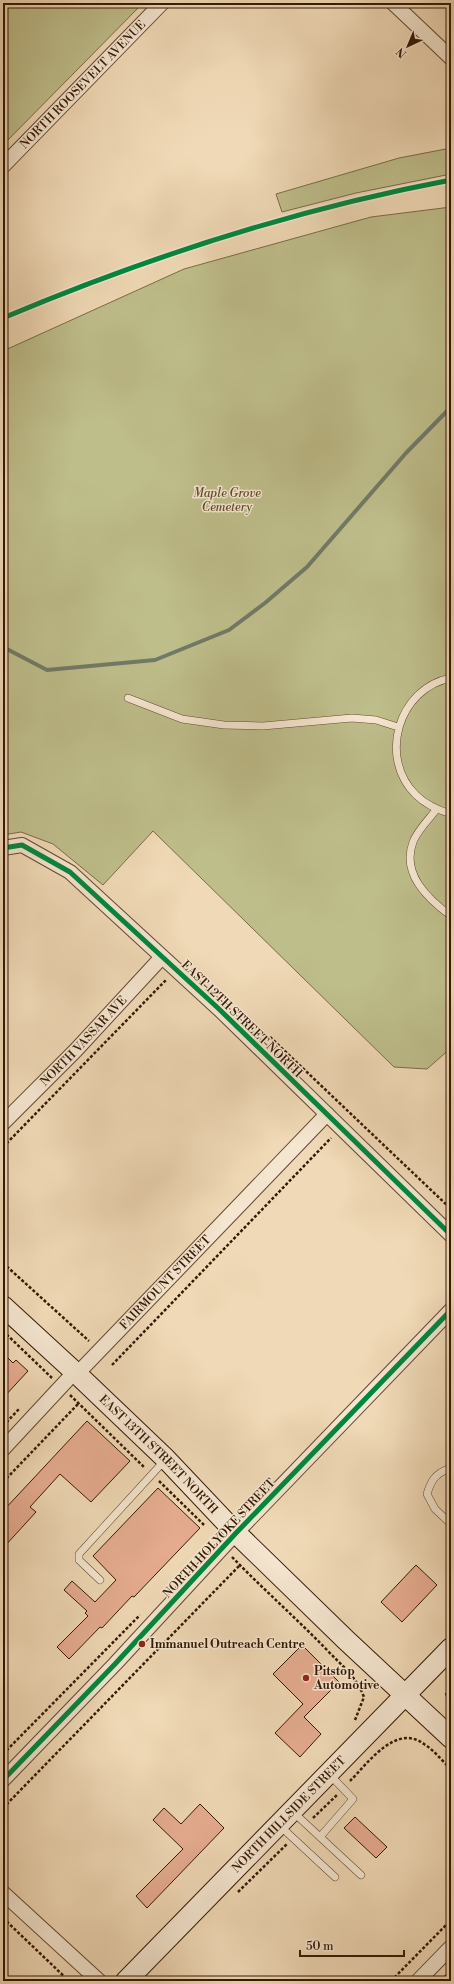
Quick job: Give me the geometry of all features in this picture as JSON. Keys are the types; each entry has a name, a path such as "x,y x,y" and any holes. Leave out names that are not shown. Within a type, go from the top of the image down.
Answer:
{"main road":[{"name":"EAST 13TH STREET NORTH","path":"3,1306 166,1459 236,1533 346,1640 451,1738"},
{"name":"NORTH HILLSIDE STREET","path":"126,1981 406,1696 451,1648"}],"street":[{"name":"NORTH ROOSEVELT AVENUE","path":"3,166 162,3"},
{"path":"393,3 451,58"},
{"name":"EAST 12TH STREET NORTH","path":"3,848 22,845 70,872 219,1009 451,1235"},
{"name":"NORTH VASSAR AVE","path":"3,1123 76,1050 162,957"},
{"name":"FAIRMOUNT STREET","path":"3,1449 61,1386 69,1378 77,1374 327,1114"},
{"name":"NORTH HOLYOKE STREET","path":"3,1780 115,1664 222,1547 451,1310"},
{"path":"3,1893 99,1981"},
{"path":"418,1981 451,1947"}],"lane":[{"path":"451,678 442,679 422,690 407,707 398,727 396,751 402,775 416,795 436,810 451,814"},
{"path":"128,698 182,719 224,726 263,726 352,718 376,720 398,727"},
{"path":"436,810 413,842 410,860 415,880 432,902 451,916"},
{"path":"100,1580 79,1560 79,1554 166,1459"},
{"path":"451,1470 448,1469 438,1473 431,1482 427,1494 435,1509 451,1524"},
{"path":"320,1837 353,1799 329,1774"},
{"path":"285,1818 320,1837 361,1875"},
{"path":"285,1818 335,1877"}],"path":[{"path":"3,1147 166,980"},
{"path":"268,1036 451,1209"},
{"path":"112,1365 331,1138"},
{"path":"3,1263 88,1342"},
{"path":"3,1331 205,1526"},
{"path":"3,1482 78,1404"},
{"path":"222,1547 300,1622 358,1682 364,1697 357,1718 352,1724"},
{"path":"3,1808 240,1565"},
{"path":"3,1754 143,1611"},
{"path":"446,1693 451,1709"},
{"path":"3,1918 69,1981"},
{"path":"392,1981 451,1920"},
{"path":"441,1981 451,1971"}],"green space":[{"path":"3,3 143,3 3,145"},
{"path":"451,148 451,174 356,193 282,212 276,194 399,158"},
{"name":"Maple Grove Cemetery","path":"451,207 451,1048 427,1069 394,1067 153,831 103,885 53,844 21,832 3,835 3,351 184,269 371,217"}],"building":[{"path":"3,1353 13,1363 16,1360 28,1371 3,1398"},
{"path":"87,1421 130,1461 91,1502 60,1474 30,1507 36,1512 3,1548 3,1511"},
{"path":"158,1488 200,1528 134,1597 132,1596 102,1628 100,1627 69,1659 57,1647 88,1616 85,1613 87,1611 64,1590 72,1581 95,1602 116,1580 93,1556"},
{"path":"416,1565 437,1585 402,1622 381,1602"},
{"name":"Pitstop Automotive","path":"302,1645 339,1682 304,1717 321,1734 300,1757 275,1733 303,1704 273,1674"},
{"path":"200,1804 224,1828 147,1908 136,1896 183,1849 153,1820 164,1808 181,1824"},
{"path":"355,1817 387,1847 376,1858 344,1828"}],"waterway":[{"path":"3,647 47,670 155,660 229,630 265,603 307,567 406,453 451,407"}],"cycle path":[{"path":"3,318 112,275 223,237 336,205 451,180"},
{"path":"3,848 22,845 70,872 219,1009 451,1235"},
{"path":"3,1780 115,1664 236,1533 451,1310"}],"place":[{"name":"Immanuel Outreach Centre","path":"142,1644"},
{"name":"Pitstop Automotive","path":"306,1678"}]}
